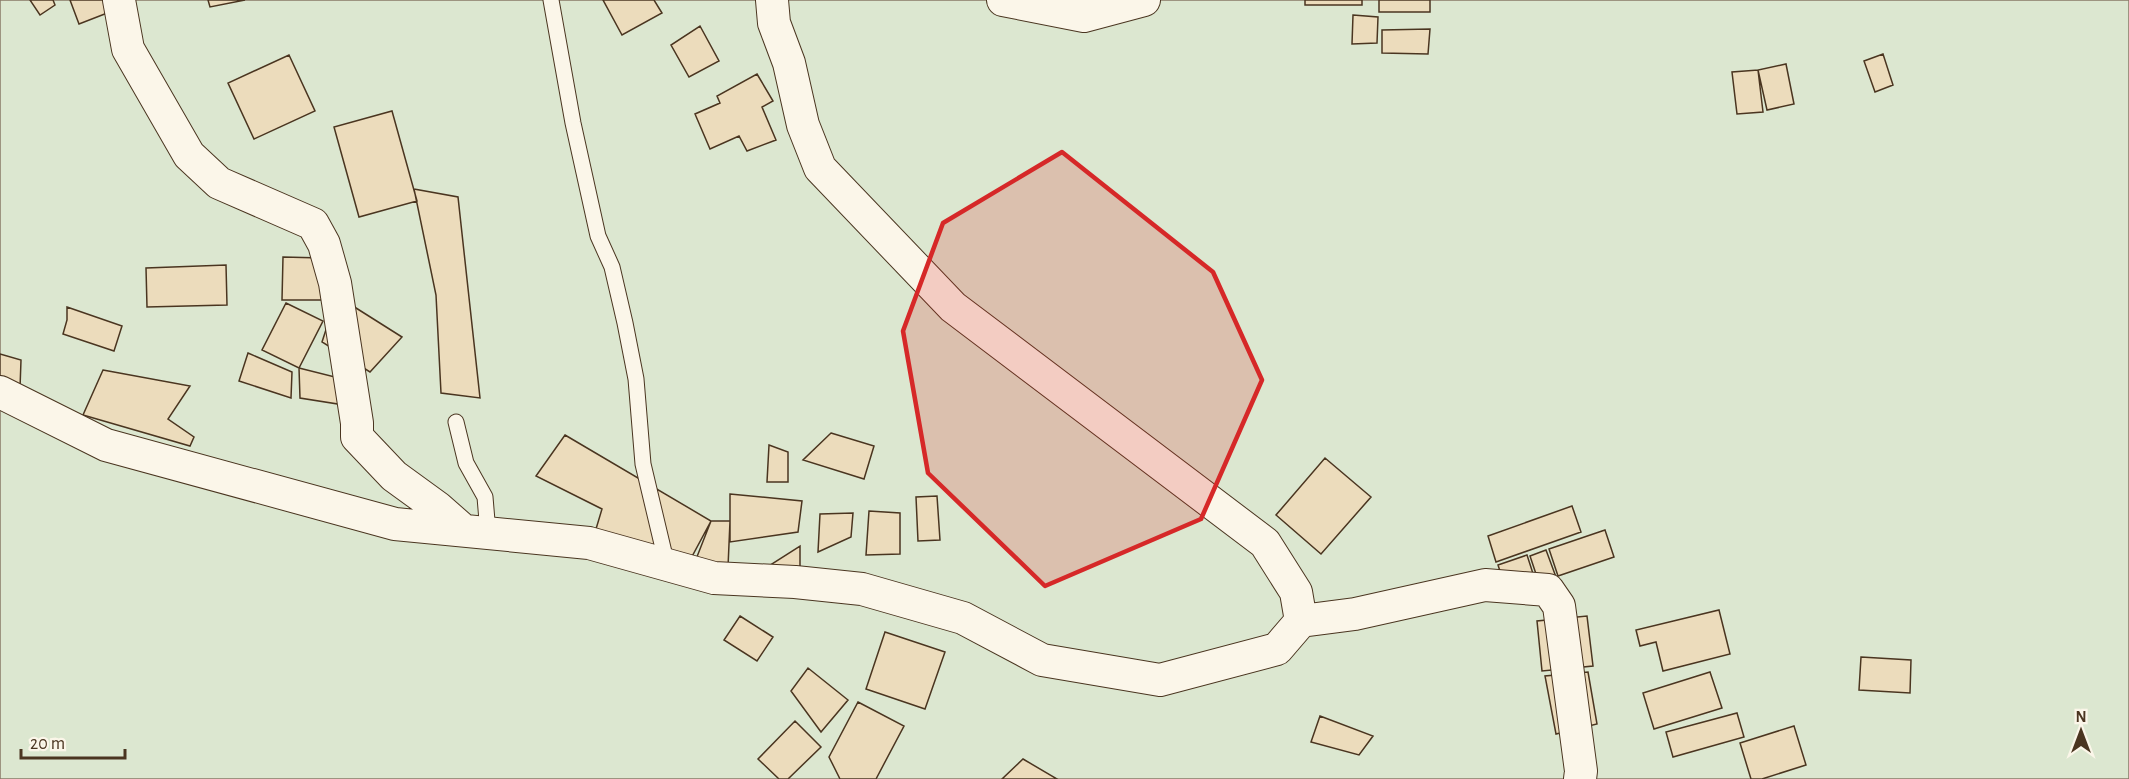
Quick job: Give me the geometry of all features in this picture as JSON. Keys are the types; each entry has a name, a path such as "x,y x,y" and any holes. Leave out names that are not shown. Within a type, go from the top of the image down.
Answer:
{"street":[{"path":"119,0 128,49 189,154 219,183 313,224 324,244 335,283 357,423 357,437 394,476 476,532"},
{"path":"772,0 774,23 789,63 803,125 820,168 953,307 1265,543 1296,592 1301,621"},
{"path":"1003,0 1084,16 1144,0"},
{"path":"0,392 106,445 395,524 589,543 714,578 795,582 862,589 963,618 1042,660 1160,680 1277,649 1301,621 1355,614 1485,585 1548,590 1559,606 1581,771 1580,779"}],"lane":[{"path":"551,0 573,123 598,236 612,267 625,323 636,379 643,464 668,565"},
{"path":"456,422 466,463 485,497 476,532"}],"highlighted area":[{"path":"1062,152 1213,272 1262,380 1201,519 1045,586 928,473 903,331 943,223"}],"green space":[{"path":"0,0 2129,0 2129,779 0,779"}],"building":[{"path":"30,0 53,0 55,5 40,15"},
{"path":"70,0 132,0 133,3 79,24"},
{"path":"208,0 245,0 210,7"},
{"path":"603,0 654,0 662,13 622,35"},
{"path":"1305,0 1362,0 1362,5 1305,5"},
{"path":"1379,0 1430,0 1430,12 1379,12"},
{"path":"1353,15 1378,17 1377,43 1352,44"},
{"path":"700,26 719,61 689,77 671,45"},
{"path":"1430,29 1428,54 1382,53 1382,30"},
{"path":"1883,54 1893,85 1875,92 1864,61"},
{"path":"289,55 315,111 254,139 228,83"},
{"path":"1786,64 1794,104 1767,110 1758,70"},
{"path":"1758,70 1763,112 1737,114 1732,72"},
{"path":"757,74 773,101 762,107 776,140 747,151 739,136 710,149 695,114 720,103 717,96"},
{"path":"392,111 417,201 359,217 334,127"},
{"path":"414,189 458,197 480,398 441,393 436,295"},
{"path":"283,257 322,258 322,300 282,300"},
{"path":"226,265 227,305 147,307 146,268"},
{"path":"337,296 402,337 370,372 322,342"},
{"path":"286,303 323,321 299,368 262,350"},
{"path":"67,307 122,326 114,351 63,334 67,320"},
{"path":"248,353 292,372 291,398 239,381"},
{"path":"0,354 21,360 20,388 0,380"},
{"path":"299,368 355,382 357,407 300,398"},
{"path":"103,370 190,386 168,419 194,437 190,446 83,415"},
{"path":"831,433 874,446 864,479 803,460"},
{"path":"565,435 711,521 689,562 596,529 602,509 536,476"},
{"path":"769,445 788,452 788,482 767,482"},
{"path":"1325,458 1371,497 1321,554 1276,515"},
{"path":"730,494 802,501 798,532 730,542"},
{"path":"937,496 940,540 918,541 916,497"},
{"path":"1572,506 1581,532 1496,562 1488,536"},
{"path":"869,511 900,513 900,554 866,555"},
{"path":"853,513 851,537 818,552 820,514"},
{"path":"711,521 730,521 728,567 691,572"},
{"path":"1605,530 1614,557 1558,576 1549,549"},
{"path":"800,546 800,573 767,567"},
{"path":"1546,550 1556,577 1539,583 1530,556"},
{"path":"1527,555 1537,586 1508,596 1498,565"},
{"path":"1719,610 1730,654 1663,671 1656,642 1640,646 1636,630"},
{"path":"740,616 773,637 757,661 724,640"},
{"path":"1587,616 1593,666 1542,671 1537,621"},
{"path":"885,632 945,652 925,709 866,689"},
{"path":"1861,657 1911,660 1910,693 1859,690"},
{"path":"808,668 848,700 821,732 791,691"},
{"path":"1588,672 1597,724 1556,734 1545,676"},
{"path":"1710,672 1722,708 1654,729 1643,693"},
{"path":"858,702 904,726 876,779 840,779 829,757"},
{"path":"1737,713 1744,737 1673,757 1666,732"},
{"path":"1320,716 1373,736 1359,755 1311,742"},
{"path":"795,721 821,747 788,779 779,779 758,759"},
{"path":"1794,726 1806,765 1762,779 1751,779 1740,743"},
{"path":"1023,759 1057,779 1002,779"}]}
